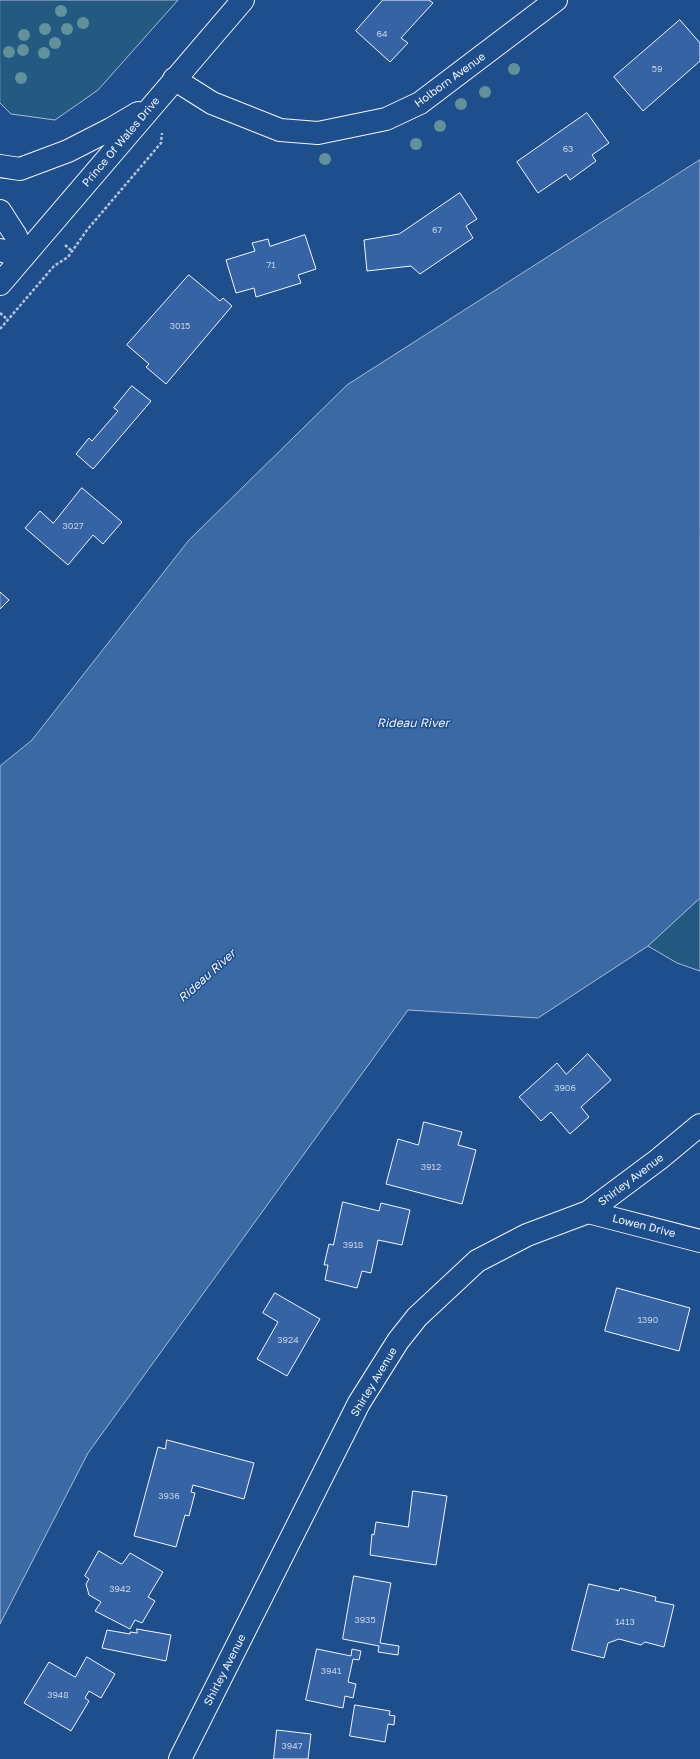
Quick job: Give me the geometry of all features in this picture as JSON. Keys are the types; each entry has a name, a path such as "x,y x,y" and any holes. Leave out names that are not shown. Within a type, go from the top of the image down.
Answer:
{"street":[{"name":"Prince Of Wales Drive","path":"0,284 243,0"},
{"name":"Holborn Avenue","path":"174,79 212,103 280,130 318,133 386,119 420,103 556,0"},
{"path":"0,166 20,169 68,151 111,129 158,98"},
{"path":"0,211 16,236 24,256"},
{"path":"0,250 24,256"},
{"name":"Shirley Avenue","path":"180,1759 359,1403 398,1340 417,1317 477,1260 527,1235 588,1212 659,1159 700,1125"},
{"name":"Lowen Drive","path":"588,1212 700,1241"}],"path":[{"path":"0,329 54,266 68,257 87,230 161,143 162,138 158,98"},
{"path":"0,313 8,320"}],"shaded area":[{"path":"0,0 178,0 98,90 55,120 11,114 0,103"},
{"path":"700,898 700,971 677,963 648,946"}],"water":[{"name":"Rideau River","path":"700,160 700,898 648,946 538,1018 408,1010 88,1453 0,1624 0,766 32,740 189,540 347,385"}],"building":[{"path":"383,0 429,0 433,3 401,38 408,43 390,62 356,31"},
{"path":"680,20 700,43 700,61 643,111 614,77"},
{"path":"587,113 609,143 592,155 596,161 570,180 566,174 538,193 517,162"},
{"path":"460,193 477,219 466,226 473,238 420,274 411,266 367,271 364,240 399,234"},
{"path":"305,235 316,269 298,275 301,283 256,297 254,288 236,293 226,260 255,251 252,243 268,239 270,246"},
{"path":"189,275 220,301 223,298 232,306 166,384 146,367 149,364 127,345"},
{"path":"132,386 151,401 93,469 76,454 89,438 92,441 118,411 114,408"},
{"path":"82,488 122,522 103,544 93,535 68,565 25,528 40,511 53,523"},
{"path":"0,592 9,600 0,609"},
{"path":"588,1054 611,1080 581,1107 589,1117 570,1134 551,1112 541,1121 519,1097 557,1063 566,1074"},
{"path":"424,1122 462,1132 458,1145 476,1150 462,1204 386,1184 398,1139 418,1145"},
{"path":"343,1202 379,1211 381,1203 410,1210 402,1245 378,1240 371,1273 362,1271 357,1288 325,1280 328,1265 324,1265 329,1244 333,1245"},
{"path":"617,1288 690,1308 679,1351 605,1331"},
{"path":"275,1293 320,1319 287,1376 257,1359 278,1322 263,1313"},
{"path":"167,1440 254,1463 244,1499 193,1485 191,1492 195,1493 189,1516 185,1515 176,1547 134,1536 158,1447 165,1449"},
{"path":"413,1491 447,1496 436,1565 370,1555 372,1534 374,1535 376,1522 408,1527"},
{"path":"99,1551 121,1564 130,1553 163,1572 148,1597 155,1601 142,1623 135,1620 130,1629 95,1611 101,1602 89,1595 86,1584 89,1579 85,1576"},
{"path":"354,1576 391,1583 380,1643 399,1646 398,1655 378,1652 379,1646 343,1639"},
{"path":"589,1584 619,1591 620,1588 656,1597 655,1601 674,1605 664,1647 645,1642 641,1645 619,1639 608,1643 604,1658 572,1650"},
{"path":"137,1629 171,1635 166,1661 102,1648 107,1630 130,1634 130,1632 137,1633"},
{"path":"317,1649 351,1656 352,1649 361,1651 359,1660 353,1659 348,1682 356,1684 353,1698 345,1696 343,1708 306,1700"},
{"path":"87,1657 115,1674 101,1698 89,1691 85,1698 89,1701 71,1731 24,1703 49,1662 75,1677"},
{"path":"355,1705 390,1711 389,1715 395,1716 394,1725 388,1724 385,1742 350,1736"},
{"path":"277,1730 311,1734 308,1759 274,1759"}]}
